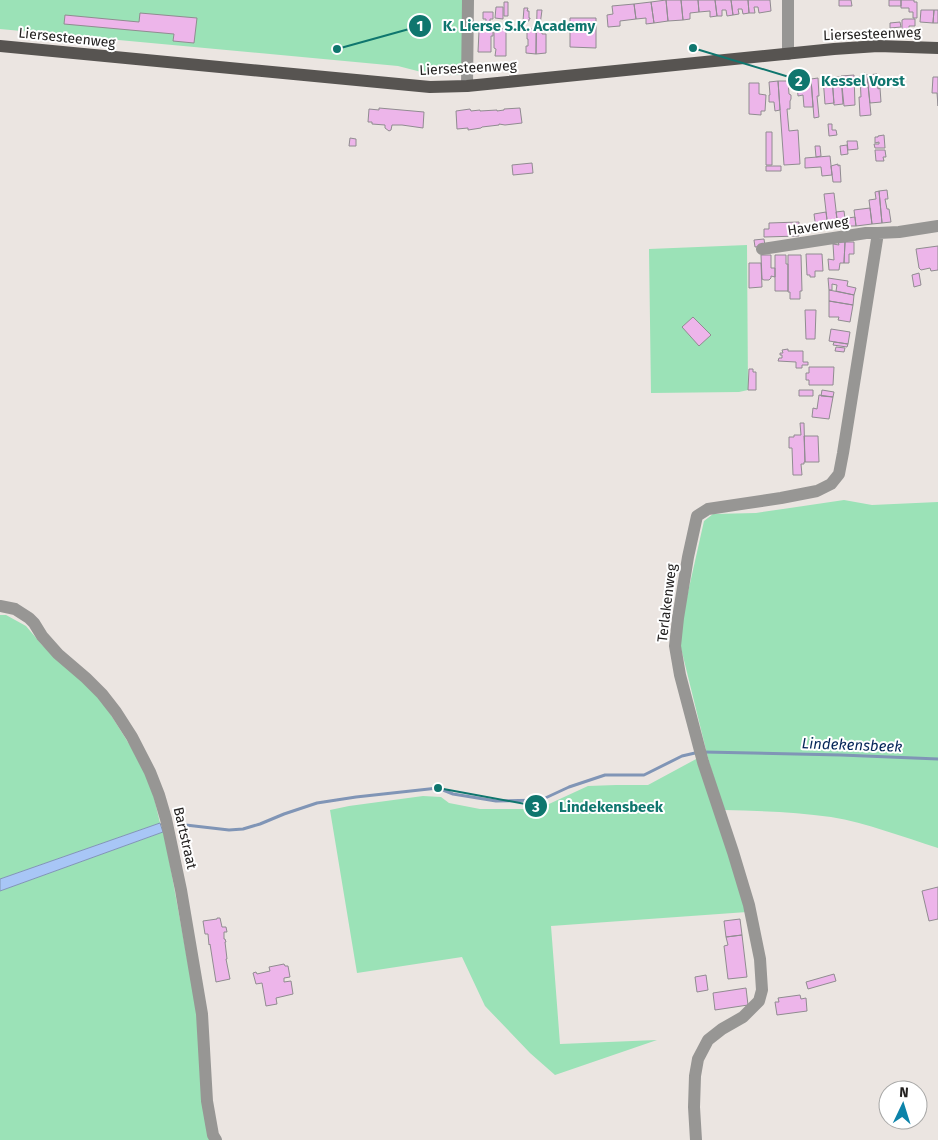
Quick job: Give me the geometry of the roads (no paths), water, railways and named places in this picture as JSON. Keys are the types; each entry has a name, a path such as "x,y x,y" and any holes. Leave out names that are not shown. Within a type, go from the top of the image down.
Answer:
{"main road":[{"name":"Liersesteenweg","path":"0,46 430,87 467,86 834,49 878,46 938,48"}],"street":[{"path":"467,86 468,0"},
{"path":"788,0 788,54"},
{"path":"878,233 938,226"},
{"name":"Haverweg","path":"762,249 878,233"},
{"name":"Terlakenweg","path":"696,1140 694,1107 695,1076 698,1059 708,1040 722,1029 743,1017 759,1001 762,990 760,959 749,905 703,762 680,675 675,646 688,557 697,516 708,509 817,491 831,484 839,474 878,233"},
{"name":"Bartstraat","path":"0,606 14,610 29,618 58,654 102,694 132,737 150,772 166,818 181,890 202,1014 207,1101 213,1134 216,1140"}],"water":[{"path":"160,823 163,832 0,891 0,879"}],"waterway":[{"name":"Lindekensbeek","path":"704,752 938,759"},
{"name":"Lindekensbeek","path":"177,824 229,830 243,829 317,803 438,788 453,794 496,801 541,800 569,787 605,775 644,775 682,756 695,753"}],"place":[{"name":"Kessel Vorst","path":"693,48"},
{"name":"K. Lierse S.K. Academy","path":"337,49"},
{"name":"Lindekensbeek","path":"438,788"}]}
